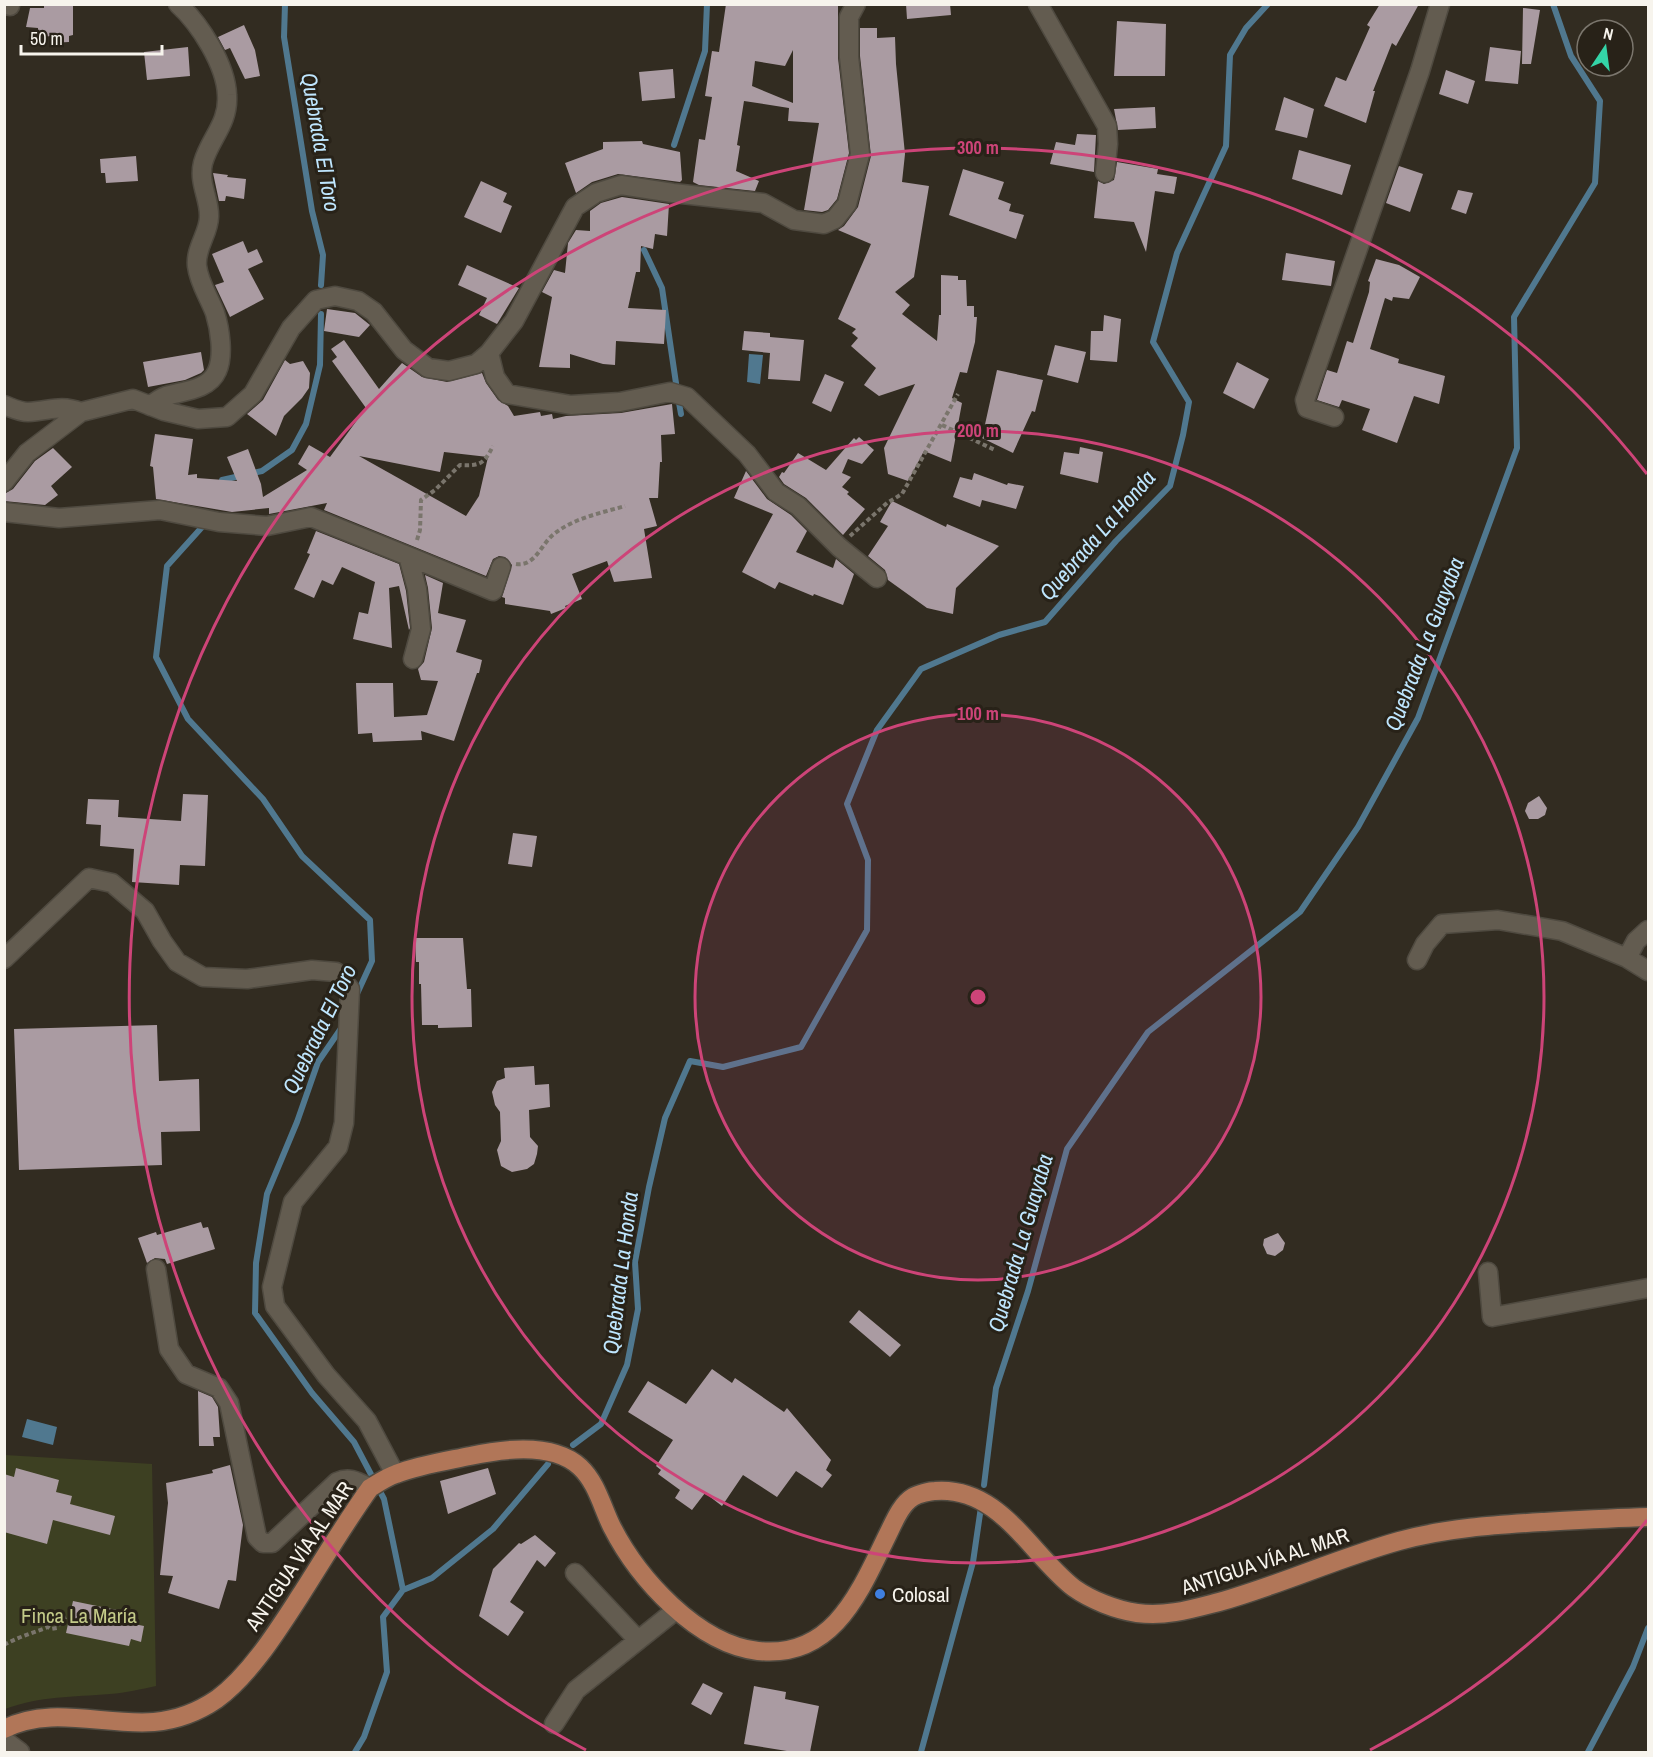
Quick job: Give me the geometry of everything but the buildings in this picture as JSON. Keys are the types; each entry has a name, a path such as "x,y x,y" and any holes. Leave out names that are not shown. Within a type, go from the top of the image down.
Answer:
{"main road":[{"name":"ANTIGUA VÍA AL MAR","path":"4,1729 37,1718 74,1717 153,1722 190,1715 218,1698 244,1673 273,1638 371,1488 392,1475 500,1450 533,1449 561,1456 579,1466 595,1488 613,1529 641,1572 676,1610 704,1630 731,1644 754,1650 777,1652 799,1647 826,1633 848,1611 898,1514 912,1497 933,1491 952,1492 973,1497 988,1506 1026,1537 1049,1564 1075,1588 1103,1604 1136,1613 1175,1614 1240,1596 1400,1541 1441,1532 1477,1526 1648,1517"}],"street":[{"path":"150,406 163,397 194,389 211,381 221,360 215,314 201,282 197,265 199,246 210,218 202,183 203,164 225,119 227,95 223,72 208,43 187,12 178,4"},
{"path":"4,482 27,453 81,412 132,399 198,419 227,417 253,394 291,328 316,300 335,296 358,301 374,312 404,350 428,368 449,371 476,364 489,353 514,321 575,207 596,193 621,185 673,194 763,203 794,220 824,224 835,219 847,204 861,154 849,57 849,16 856,4"},
{"path":"1038,4 1107,126 1105,173"},
{"path":"1334,417 1307,408 1305,400 1420,71 1440,4"},
{"path":"489,353 495,377 507,394 571,405 620,402 670,392 687,397 747,454 776,492 798,506 839,547 877,578"},
{"path":"4,405 25,412 68,407 81,412"},
{"path":"4,512 59,518 160,510 219,522 267,526 311,517 493,591 501,567"},
{"path":"408,556 417,589 421,629 413,659"},
{"path":"4,958 89,878 112,883 129,897 145,911 177,962 203,977 247,979 312,970 336,972 350,989 344,1123 338,1147 293,1202 272,1287 275,1306 326,1375 368,1421 392,1475"},
{"path":"1417,960 1425,944 1442,924 1498,920 1562,931 1627,958 1648,971"},
{"path":"1627,958 1636,941 1648,930"},
{"path":"156,1269 169,1349 186,1374 219,1388 229,1404 257,1537 263,1543 272,1543 344,1478 352,1479 371,1488"},
{"path":"1488,1272 1492,1317 1648,1288"},
{"path":"575,1573 638,1640"},
{"path":"554,1724 576,1690 676,1610"},
{"path":"4,1740 20,1752"}],"path":[{"path":"839,547 862,524 902,494 958,394"},
{"path":"942,425 995,450"},
{"path":"408,556 416,546 420,530 421,500 435,490 460,465 474,466 481,463 493,446"},
{"path":"501,567 504,562 528,564 555,532 572,523 625,506"},
{"path":"4,1645 17,1637 23,1638 48,1627 57,1628 62,1619 66,1617"}],"green space":[{"name":"Finca La María","path":"5,1455 152,1464 156,1686 116,1693 44,1699 5,1709"}],"water":[{"path":"749,354 763,355 760,384 747,382"},
{"path":"27,1419 57,1427 53,1445 22,1437"}],"waterway":[{"name":"Quebrada El Toro","path":"285,4 284,37 312,211 323,255 321,285"},
{"path":"674,145 705,51 707,4"},
{"name":"Quebrada La Honda","path":"573,1445 601,1424 627,1365 638,1309 635,1262 649,1187 665,1118 690,1061 723,1067 801,1047 867,930 868,860 847,804 877,730 921,669 999,635 1045,622 1116,541 1170,486 1189,402 1153,342 1177,253 1226,146 1230,55 1246,28 1268,4"},
{"name":"Quebrada La Guayaba","path":"984,1485 996,1388 1028,1291 1067,1149 1148,1032 1300,912 1358,827 1418,718 1517,448 1514,317 1595,183 1600,101 1571,56 1553,4"},
{"path":"644,250 662,288 677,390"},
{"name":"Quebrada El Toro","path":"221,488 222,480 262,471 292,450 306,424 320,365 321,314"},
{"path":"678,397 681,414"},
{"name":"Quebrada El Toro","path":"203,526 167,566 156,657 188,719 263,799 302,856 370,920 372,961 356,996"},
{"name":"Quebrada El Toro","path":"342,1027 318,1062 297,1122 267,1194 256,1263 255,1313 312,1393 354,1442 384,1499 403,1590"},
{"name":"Quebrada La Honda","path":"355,1752 364,1737 387,1672 383,1617 403,1590 432,1578 493,1529 548,1464"},
{"name":"Quebrada La Guayaba","path":"921,1752 973,1562 981,1507"},
{"path":"1588,1752 1633,1667 1648,1628"}],"place":[{"name":"Colosal","path":"880,1594"}]}
